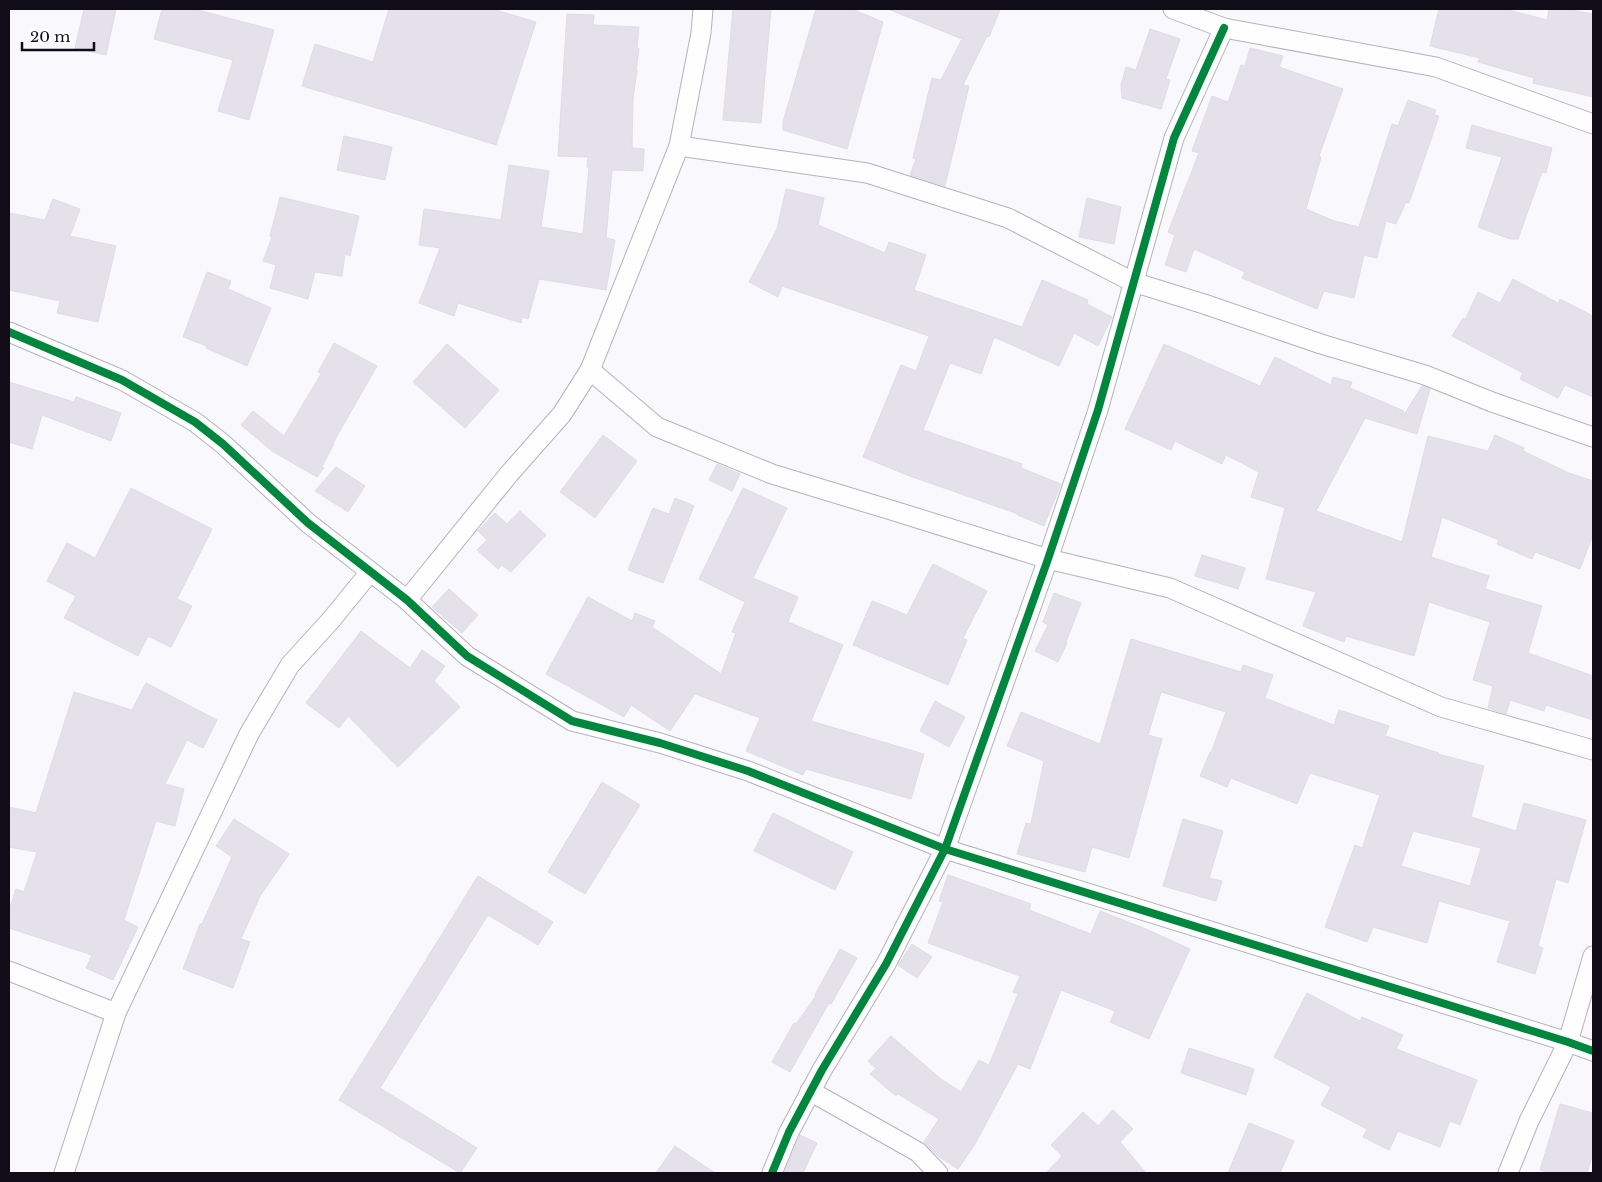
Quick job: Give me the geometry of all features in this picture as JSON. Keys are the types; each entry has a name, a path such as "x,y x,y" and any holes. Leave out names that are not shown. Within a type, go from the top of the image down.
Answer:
{"street":[{"path":"407,600 509,474 562,414 590,370 679,146 701,32 703,9"},
{"path":"1173,9 1224,28 1436,67 1593,124"},
{"path":"772,1173 789,1132 810,1092 886,964 945,849 1048,560 1098,410 1174,138 1224,28"},
{"path":"679,146 867,173 1008,218 1133,282 1321,344 1425,375 1492,402 1593,437"},
{"path":"9,332 122,380 195,422 223,444 308,523 407,600 467,656 572,721 660,742 748,771 945,849 1593,1051"},
{"path":"590,370 657,427 772,474 1048,560 1170,588 1441,707 1593,750"},
{"path":"64,1173 116,1013 250,734 290,665 331,620 370,572"},
{"path":"1508,1173 1529,1121 1568,1042 1593,956"},
{"path":"9,971 116,1013"},
{"path":"810,1092 918,1152 938,1173"}],"building":[{"path":"84,9 116,9 106,55 75,48"},
{"path":"162,9 194,9 274,30 249,120 218,111 233,60 154,39"},
{"path":"389,9 492,9 536,22 496,145 302,86 315,44 373,62"},
{"path":"733,9 771,9 761,123 723,120"},
{"path":"816,9 852,9 883,22 847,149 783,130 783,122"},
{"path":"888,9 1000,9 989,37 987,36 963,85 969,86 945,186 910,175 916,159 913,158 932,78 941,80 962,39"},
{"path":"1439,9 1505,9 1547,20 1549,9 1567,9 1593,14 1593,97 1533,83 1534,78 1478,62 1480,58 1430,46"},
{"path":"567,14 594,15 593,25 639,27 637,48 639,49 633,99 632,148 644,149 643,171 612,170 606,238 615,240 606,290 539,279 528,319 522,317 521,323 458,303 454,316 419,303 440,248 419,245 424,209 501,220 509,165 549,171 541,227 583,234 589,167 587,167 588,157 558,156"},
{"path":"1150,29 1180,39 1166,79 1170,80 1161,109 1122,98 1121,85 1126,67 1136,70"},
{"path":"1250,48 1283,56 1279,67 1343,89 1319,156 1321,157 1306,209 1334,221 1359,227 1392,124 1398,126 1408,100 1436,110 1434,115 1439,116 1409,203 1406,202 1396,224 1386,221 1377,258 1364,255 1354,298 1324,291 1317,309 1242,278 1245,272 1194,249 1186,272 1165,265 1175,235 1168,232 1199,153 1192,151 1212,96 1228,102 1241,65 1245,66"},
{"path":"1472,125 1552,148 1546,173 1542,172 1518,239 1510,239 1478,227 1502,157 1466,148"},
{"path":"344,136 392,147 385,180 337,170"},
{"path":"786,189 824,198 818,225 885,253 889,242 926,255 914,290 1022,327 1042,280 1088,300 1087,304 1112,317 1098,346 1074,333 1059,366 994,337 981,374 950,363 923,430 1022,464 1021,468 1061,484 1044,526 1018,514 907,475 863,457 901,365 916,371 929,336 782,286 778,297 749,282 777,229"},
{"path":"280,197 359,216 350,256 345,254 342,276 315,272 308,299 270,288 276,265 263,261 272,237 270,236"},
{"path":"1087,198 1121,207 1114,244 1079,237"},
{"path":"53,199 80,209 70,236 116,246 98,322 57,313 60,301 9,290 9,213 45,220"},
{"path":"207,272 231,281 228,289 271,308 247,366 206,348 207,346 183,337"},
{"path":"1513,279 1558,303 1560,299 1593,316 1593,397 1565,385 1558,398 1520,379 1523,373 1452,336 1463,318 1465,320 1478,292 1500,303"},
{"path":"334,343 377,366 333,443 322,466 324,468 317,477 272,451 241,425 253,411 284,436 321,374 318,372"},
{"path":"447,344 499,390 465,428 413,382"},
{"path":"1164,344 1260,386 1275,357 1331,385 1333,377 1352,382 1350,388 1404,411 1402,418 1422,386 1430,389 1417,434 1365,418 1316,511 1402,542 1428,436 1488,451 1495,435 1524,448 1523,451 1569,473 1593,481 1593,534 1580,569 1535,552 1532,559 1497,544 1499,540 1442,517 1431,557 1489,576 1485,589 1542,606 1528,653 1593,676 1593,720 1546,705 1544,711 1510,700 1506,714 1488,708 1493,686 1473,680 1490,622 1429,602 1414,656 1346,636 1344,642 1303,626 1316,592 1266,579 1285,508 1251,497 1259,472 1226,455 1222,464 1175,441 1171,450 1125,429"},
{"path":"9,382 74,402 76,397 121,413 111,441 42,415 32,449 9,442"},
{"path":"603,435 637,461 595,518 560,492"},
{"path":"717,464 740,474 732,491 709,480"},
{"path":"336,467 365,486 348,512 315,491"},
{"path":"131,488 212,529 177,599 192,606 171,647 148,636 138,656 64,618 76,596 47,581 67,543 95,558"},
{"path":"743,488 787,508 753,578 798,597 788,622 843,645 811,721 924,754 911,799 806,769 803,775 746,751 760,718 695,694 670,731 631,705 624,717 546,674 588,597 632,621 635,613 655,621 652,627 721,674 736,633 732,632 745,602 699,579"},
{"path":"675,498 694,506 663,583 628,570 653,508 669,514"},
{"path":"520,511 546,535 511,572 502,565 498,569 477,550 487,540 478,531 495,513 507,524"},
{"path":"1202,555 1245,568 1238,589 1195,576"},
{"path":"933,564 987,591 963,638 967,640 948,685 853,645 872,601 907,615"},
{"path":"449,589 478,615 462,633 432,607"},
{"path":"1054,593 1081,603 1058,662 1035,651 1048,625 1043,622"},
{"path":"361,631 410,668 422,650 445,666 434,681 460,707 398,767 348,716 339,728 306,703"},
{"path":"1131,639 1241,672 1243,665 1273,675 1265,698 1334,725 1339,710 1389,726 1385,736 1438,754 1484,766 1471,817 1516,831 1524,803 1586,820 1568,883 1556,879 1538,946 1543,948 1535,974 1497,962 1510,921 1439,901 1427,943 1373,927 1367,942 1325,927 1355,845 1362,848 1380,795 1310,773 1297,804 1231,778 1227,787 1200,776 1211,753 1226,712 1161,692 1148,735 1162,739 1129,858 1092,847 1085,872 1017,854 1026,823 1031,824 1044,761 1007,746 1021,712 1100,744","holes":["1413,831 1481,848 1470,886 1401,866"]},
{"path":"146,683 217,720 203,748 187,740 165,784 184,789 175,826 156,821 124,920 138,927 113,980 86,968 92,955 9,928 9,911 16,889 24,892 37,852 9,847 9,807 36,813 74,692 132,710"},
{"path":"935,701 965,717 949,747 920,731"},
{"path":"602,782 640,805 585,894 548,872"},
{"path":"773,813 853,852 835,890 754,851"},
{"path":"234,819 289,854 260,896 241,939 250,942 233,988 183,969 200,924 202,924 232,857 216,846"},
{"path":"1183,819 1223,831 1209,878 1222,881 1216,901 1163,886"},
{"path":"948,875 1031,904 1029,910 1091,934 1100,911 1190,949 1149,1039 1110,1022 1115,1011 1061,990 1030,1069 1018,1064 975,1144 958,1169 939,1157 924,1142 939,1119 898,1094 896,1096 870,1074 876,1068 868,1061 891,1036 941,1079 961,1092 979,1060 989,1065 1018,994 1013,992 1020,976 928,943 943,902 939,901"},
{"path":"478,876 553,922 538,945 488,915 380,1088 477,1148 460,1173 339,1100"},
{"path":"912,944 932,957 917,978 898,965"},
{"path":"840,949 857,958 790,1072 772,1062 794,1023 796,1024 816,996"},
{"path":"1307,993 1360,1021 1362,1017 1403,1035 1396,1049 1477,1080 1460,1125 1450,1121 1440,1147 1398,1131 1389,1150 1363,1137 1367,1129 1321,1105 1331,1087 1274,1057"},
{"path":"1189,1048 1254,1069 1246,1095 1181,1073"},
{"path":"1560,1104 1593,1113 1593,1153 1587,1173 1552,1173 1540,1170"},
{"path":"1113,1110 1133,1129 1120,1142 1146,1173 1046,1173 1062,1156 1051,1145 1083,1112 1098,1126"},
{"path":"1249,1123 1294,1141 1280,1173 1228,1173"},
{"path":"800,1135 817,1143 803,1173 784,1173"},
{"path":"675,1146 715,1173 656,1173"}],"cycle path":[{"path":"772,1173 789,1132 822,1070 886,964 945,849 1048,559 1098,410 1174,138 1224,28"},
{"path":"9,332 122,380 195,422 223,444 308,523 407,600 467,656 572,721 660,743 748,771 945,849 1593,1051"}]}
